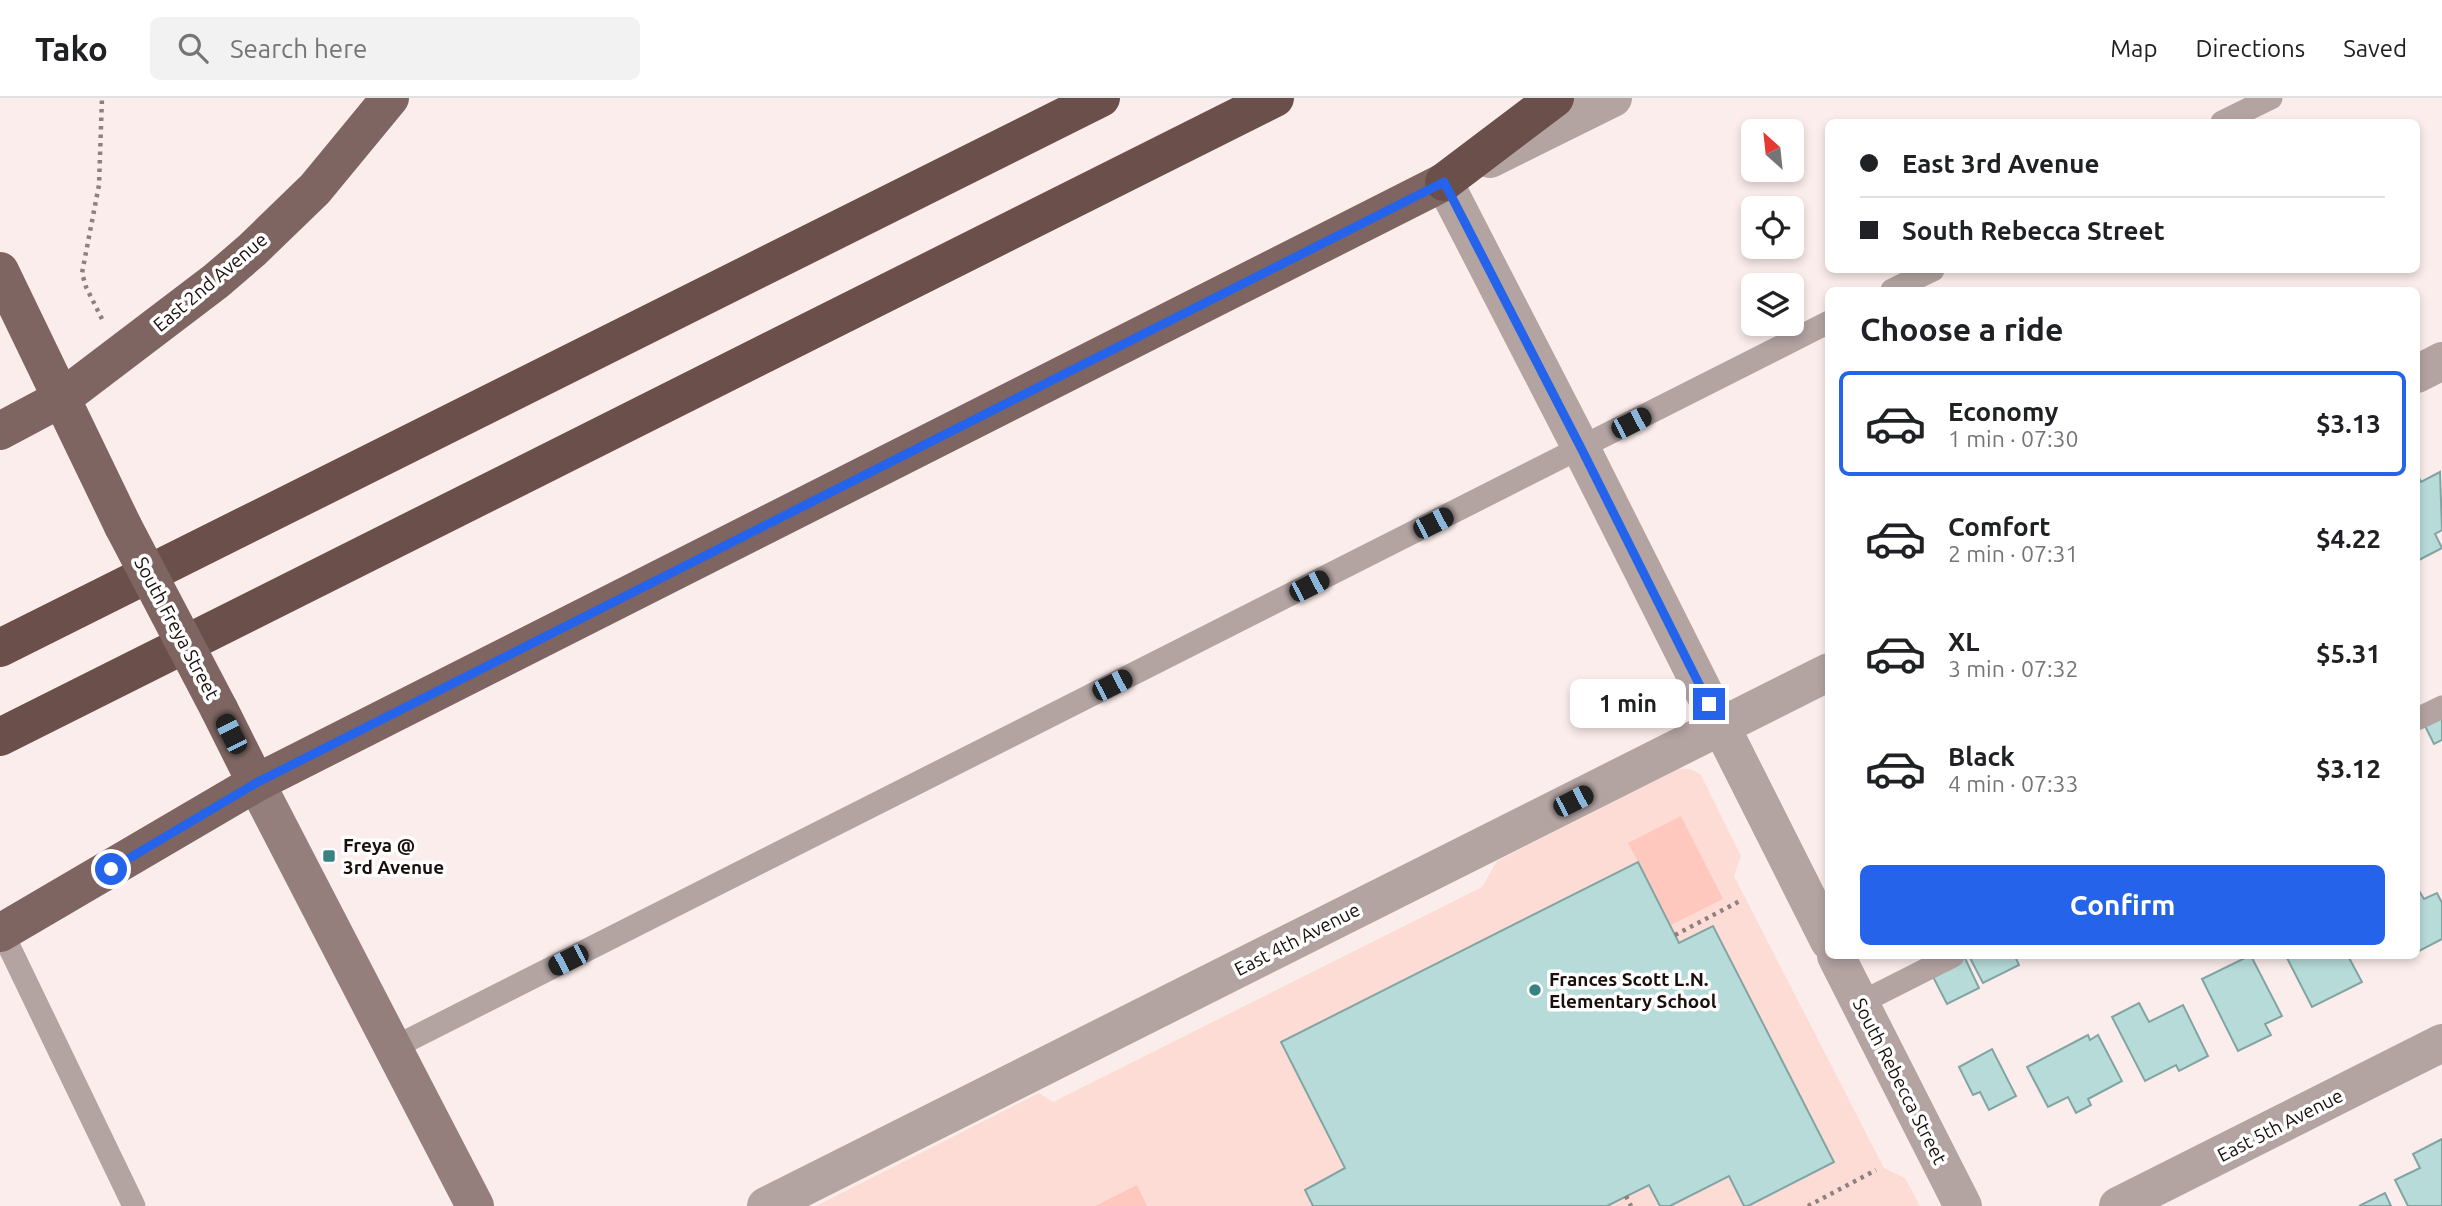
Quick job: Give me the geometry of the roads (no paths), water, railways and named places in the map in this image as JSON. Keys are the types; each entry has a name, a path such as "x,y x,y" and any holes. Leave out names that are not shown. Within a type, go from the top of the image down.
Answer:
{"highway":[{"path":"0,648 1101,98"},
{"path":"0,737 1275,98"},
{"path":"1444,182 1555,98"}],"main road":[{"name":"East 2nd Avenue","path":"0,431 62,398 252,250 315,189 390,98"},
{"path":"1,933 256,783 1444,182"},
{"name":"South Freya Street","path":"0,271 124,526 475,1206"}],"street":[{"path":"1613,98 1444,182 1825,933"},
{"path":"2420,372 2442,361"},
{"name":"East 4th Avenue","path":"766,1206 1825,674"},
{"name":"South Rebecca Street","path":"1838,959 1963,1206"},
{"name":"East 5th Avenue","path":"2118,1206 2442,1043"}],"lane":[{"path":"2228,119 2271,98"},
{"path":"1898,287 1927,273"},
{"path":"395,1048 1825,325"},
{"path":"2420,717 2442,706"},
{"path":"1,933 134,1206"},
{"path":"1860,1003 1947,959"}],"place":[{"name":"Freya @ 3rd Avenue","path":"329,856"},
{"name":"Frances Scott L.N. Elementary School","path":"1535,990"}]}
